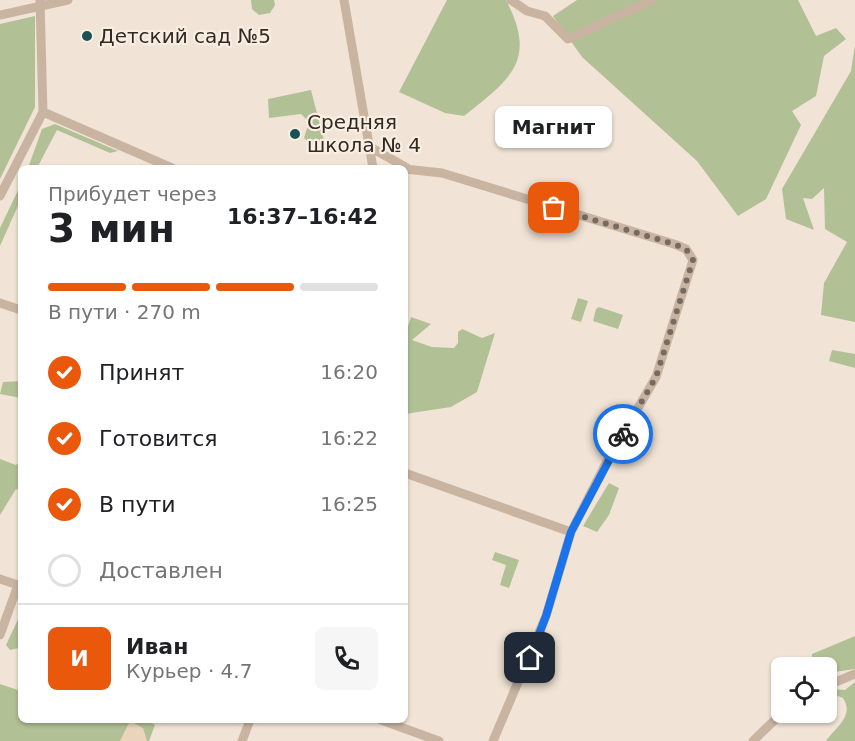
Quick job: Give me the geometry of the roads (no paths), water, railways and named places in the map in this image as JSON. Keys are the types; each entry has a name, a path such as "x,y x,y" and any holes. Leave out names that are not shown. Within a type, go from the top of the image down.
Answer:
{"street":[{"path":"0,15 40,3 68,0"},
{"path":"344,0 373,165"},
{"path":"511,0 527,11 545,16 568,39 652,0"},
{"path":"0,196 43,112 40,3"},
{"path":"43,112 165,165"},
{"path":"370,147 399,165"},
{"path":"408,169 442,173 674,244 686,249 693,260 656,377 607,461 571,532 546,616 493,741"},
{"path":"0,303 18,309"},
{"path":"408,474 571,532"},
{"path":"0,579 18,585"},
{"path":"0,635 18,591"},
{"path":"837,681 855,674"},
{"path":"242,741 249,723"},
{"path":"389,723 439,741"},
{"path":"753,741 772,723"}],"place":[{"name":"Детский сад №5","path":"87,36"},
{"name":"Средняя школа № 4","path":"295,134"},
{"name":"Магнит","path":"554,208"}]}
